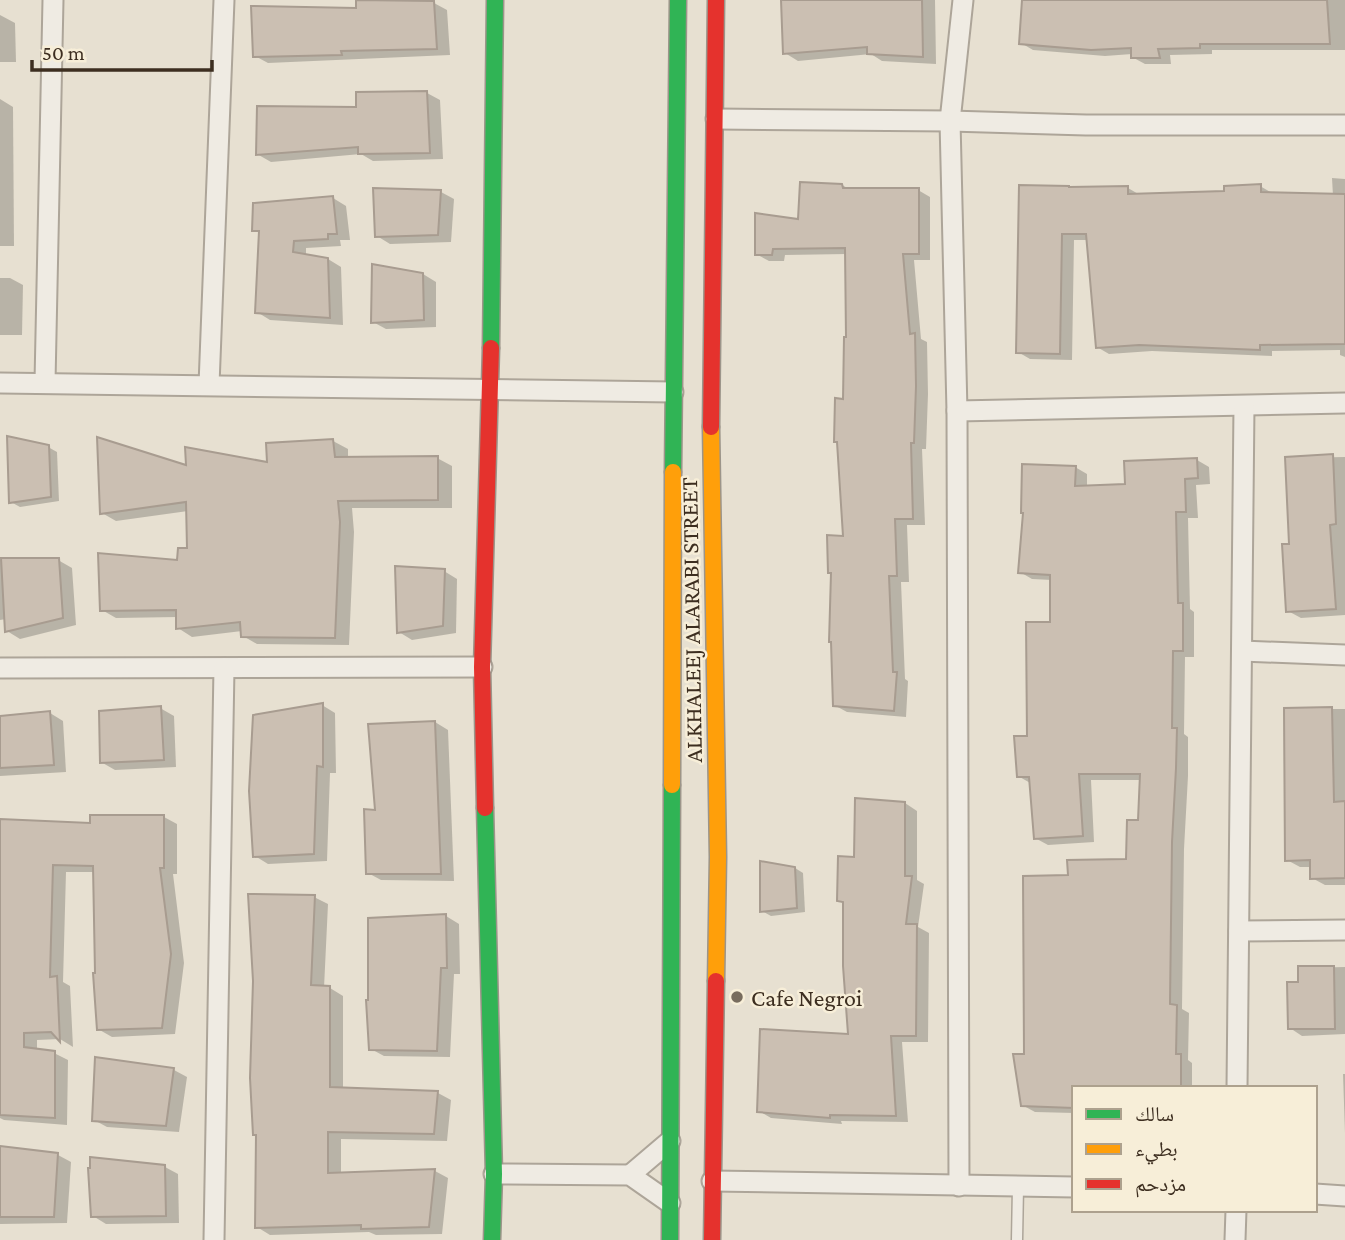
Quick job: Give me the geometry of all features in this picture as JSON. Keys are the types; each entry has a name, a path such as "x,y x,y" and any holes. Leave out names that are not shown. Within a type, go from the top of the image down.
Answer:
{"main road":[{"path":"492,1240 494,1174 482,667 491,389 495,0"},
{"name":"ALKHALEEJ ALARABI STREET","path":"670,1240 678,854 673,392 678,0"},
{"name":"ALKHALEEJ ALARABI STREET","path":"712,1240 710,391 716,0"}],"street":[{"path":"45,382 53,0"},
{"path":"209,385 224,0"},
{"path":"959,1186 957,411 950,121 963,0"},
{"path":"716,120 1345,125"},
{"path":"0,383 673,392"},
{"path":"957,411 1345,403"},
{"path":"1237,1086 1244,406"},
{"path":"1241,651 1345,655"},
{"path":"0,668 482,667"},
{"path":"214,1240 224,668"},
{"path":"1239,931 1345,930"},
{"path":"630,1175 670,1141"},
{"path":"494,1174 630,1175 670,1203"},
{"path":"712,1181 1072,1187"},
{"path":"1317,1194 1345,1196"},
{"path":"1235,1240 1236,1212"}],"lane":[{"path":"1017,1240 1018,1186"}],"building":[{"path":"356,0 434,1 437,49 341,51 342,55 253,57 251,6 356,8"},
{"path":"781,0 922,0 923,57 867,54 867,47 783,54"},
{"path":"1022,0 1327,0 1330,44 1200,44 1200,48 1158,49 1160,58 1131,58 1131,48 1091,50 1019,44"},
{"path":"427,91 430,153 358,154 358,147 256,155 257,106 356,107 356,92"},
{"path":"800,182 842,184 843,188 919,188 919,254 903,254 910,334 915,333 916,386 914,443 911,443 913,519 895,519 897,576 889,576 893,672 897,672 894,711 833,706 829,642 831,573 828,573 827,535 843,536 837,442 834,442 835,398 843,399 846,337 845,248 773,249 772,255 755,255 755,213 798,219"},
{"path":"1261,184 1261,192 1345,194 1345,344 1260,345 1260,350 1139,345 1096,348 1086,234 1062,234 1060,354 1016,353 1019,185 1128,186 1128,194 1224,191 1224,186"},
{"path":"373,188 441,190 438,235 375,237"},
{"path":"333,196 337,234 328,234 328,239 294,241 293,252 328,258 330,318 255,313 259,231 252,231 253,203"},
{"path":"372,264 423,273 424,320 371,323"},
{"path":"7,436 49,445 51,497 9,503"},
{"path":"97,437 186,465 185,447 267,462 266,443 333,439 335,457 438,456 438,500 338,501 340,522 335,638 241,637 240,622 176,629 176,610 100,611 98,553 177,560 178,548 187,548 186,502 100,514"},
{"path":"1333,454 1336,524 1330,525 1336,609 1286,612 1282,544 1289,544 1285,457"},
{"path":"1197,458 1198,478 1185,479 1186,512 1176,512 1178,603 1183,603 1183,651 1173,651 1172,728 1177,728 1172,842 1170,1004 1177,1005 1176,1054 1181,1054 1181,1086 1072,1086 1072,1108 1021,1106 1013,1054 1024,1054 1023,876 1068,875 1067,860 1126,859 1127,820 1138,820 1140,774 1079,774 1083,836 1034,839 1029,777 1017,777 1014,736 1027,736 1026,622 1050,622 1050,575 1018,573 1023,513 1022,464 1076,466 1075,486 1125,484 1124,461"},
{"path":"1,558 59,558 63,618 5,632"},
{"path":"395,566 445,569 443,626 397,633"},
{"path":"323,703 323,767 317,766 314,854 253,857 249,791 253,715"},
{"path":"161,706 164,760 100,763 99,711"},
{"path":"1332,707 1334,802 1345,801 1345,878 1310,879 1310,860 1285,861 1284,708"},
{"path":"50,711 54,765 0,768 0,716"},
{"path":"435,721 441,874 366,874 364,809 375,810 368,724"},
{"path":"855,798 905,802 905,876 912,876 906,924 917,924 916,1036 891,1036 896,1116 830,1115 830,1118 757,1112 760,1029 848,1034 843,966 843,902 837,901 838,856 854,857"},
{"path":"90,815 164,815 164,868 160,868 171,954 162,1028 97,1030 93,973 93,866 53,865 50,977 57,976 60,1042 51,1032 24,1033 24,1047 55,1051 55,1118 0,1115 0,819 90,823"},
{"path":"760,861 795,867 797,908 760,912"},
{"path":"248,894 315,895 311,985 330,986 330,1087 438,1091 434,1134 328,1132 328,1173 435,1169 429,1227 361,1229 361,1225 255,1228 256,1135 253,1135 250,1078 253,981"},
{"path":"446,914 447,968 441,968 437,1051 369,1050 366,1000 368,918"},
{"path":"1298,966 1334,966 1335,1029 1288,1029 1287,982 1298,982"},
{"path":"95,1057 174,1068 166,1126 92,1121"},
{"path":"0,1146 58,1153 54,1217 0,1217"},
{"path":"90,1157 165,1165 166,1216 91,1217 88,1168"}],"traffic: fast":[{"path":"491,348 495,0"},
{"path":"673,472 678,0"},
{"path":"670,1240 672,785"},
{"path":"485,808 494,1174 492,1240"}],"traffic: slow":[{"path":"711,427 718,857 716,981"},
{"path":"672,785 673,472"}],"traffic: jam":[{"path":"711,427 716,0"},
{"path":"485,808 482,667 491,348"},
{"path":"712,1240 716,981"}],"place":[{"name":"Cafe Negroi","path":"737,997"}]}
